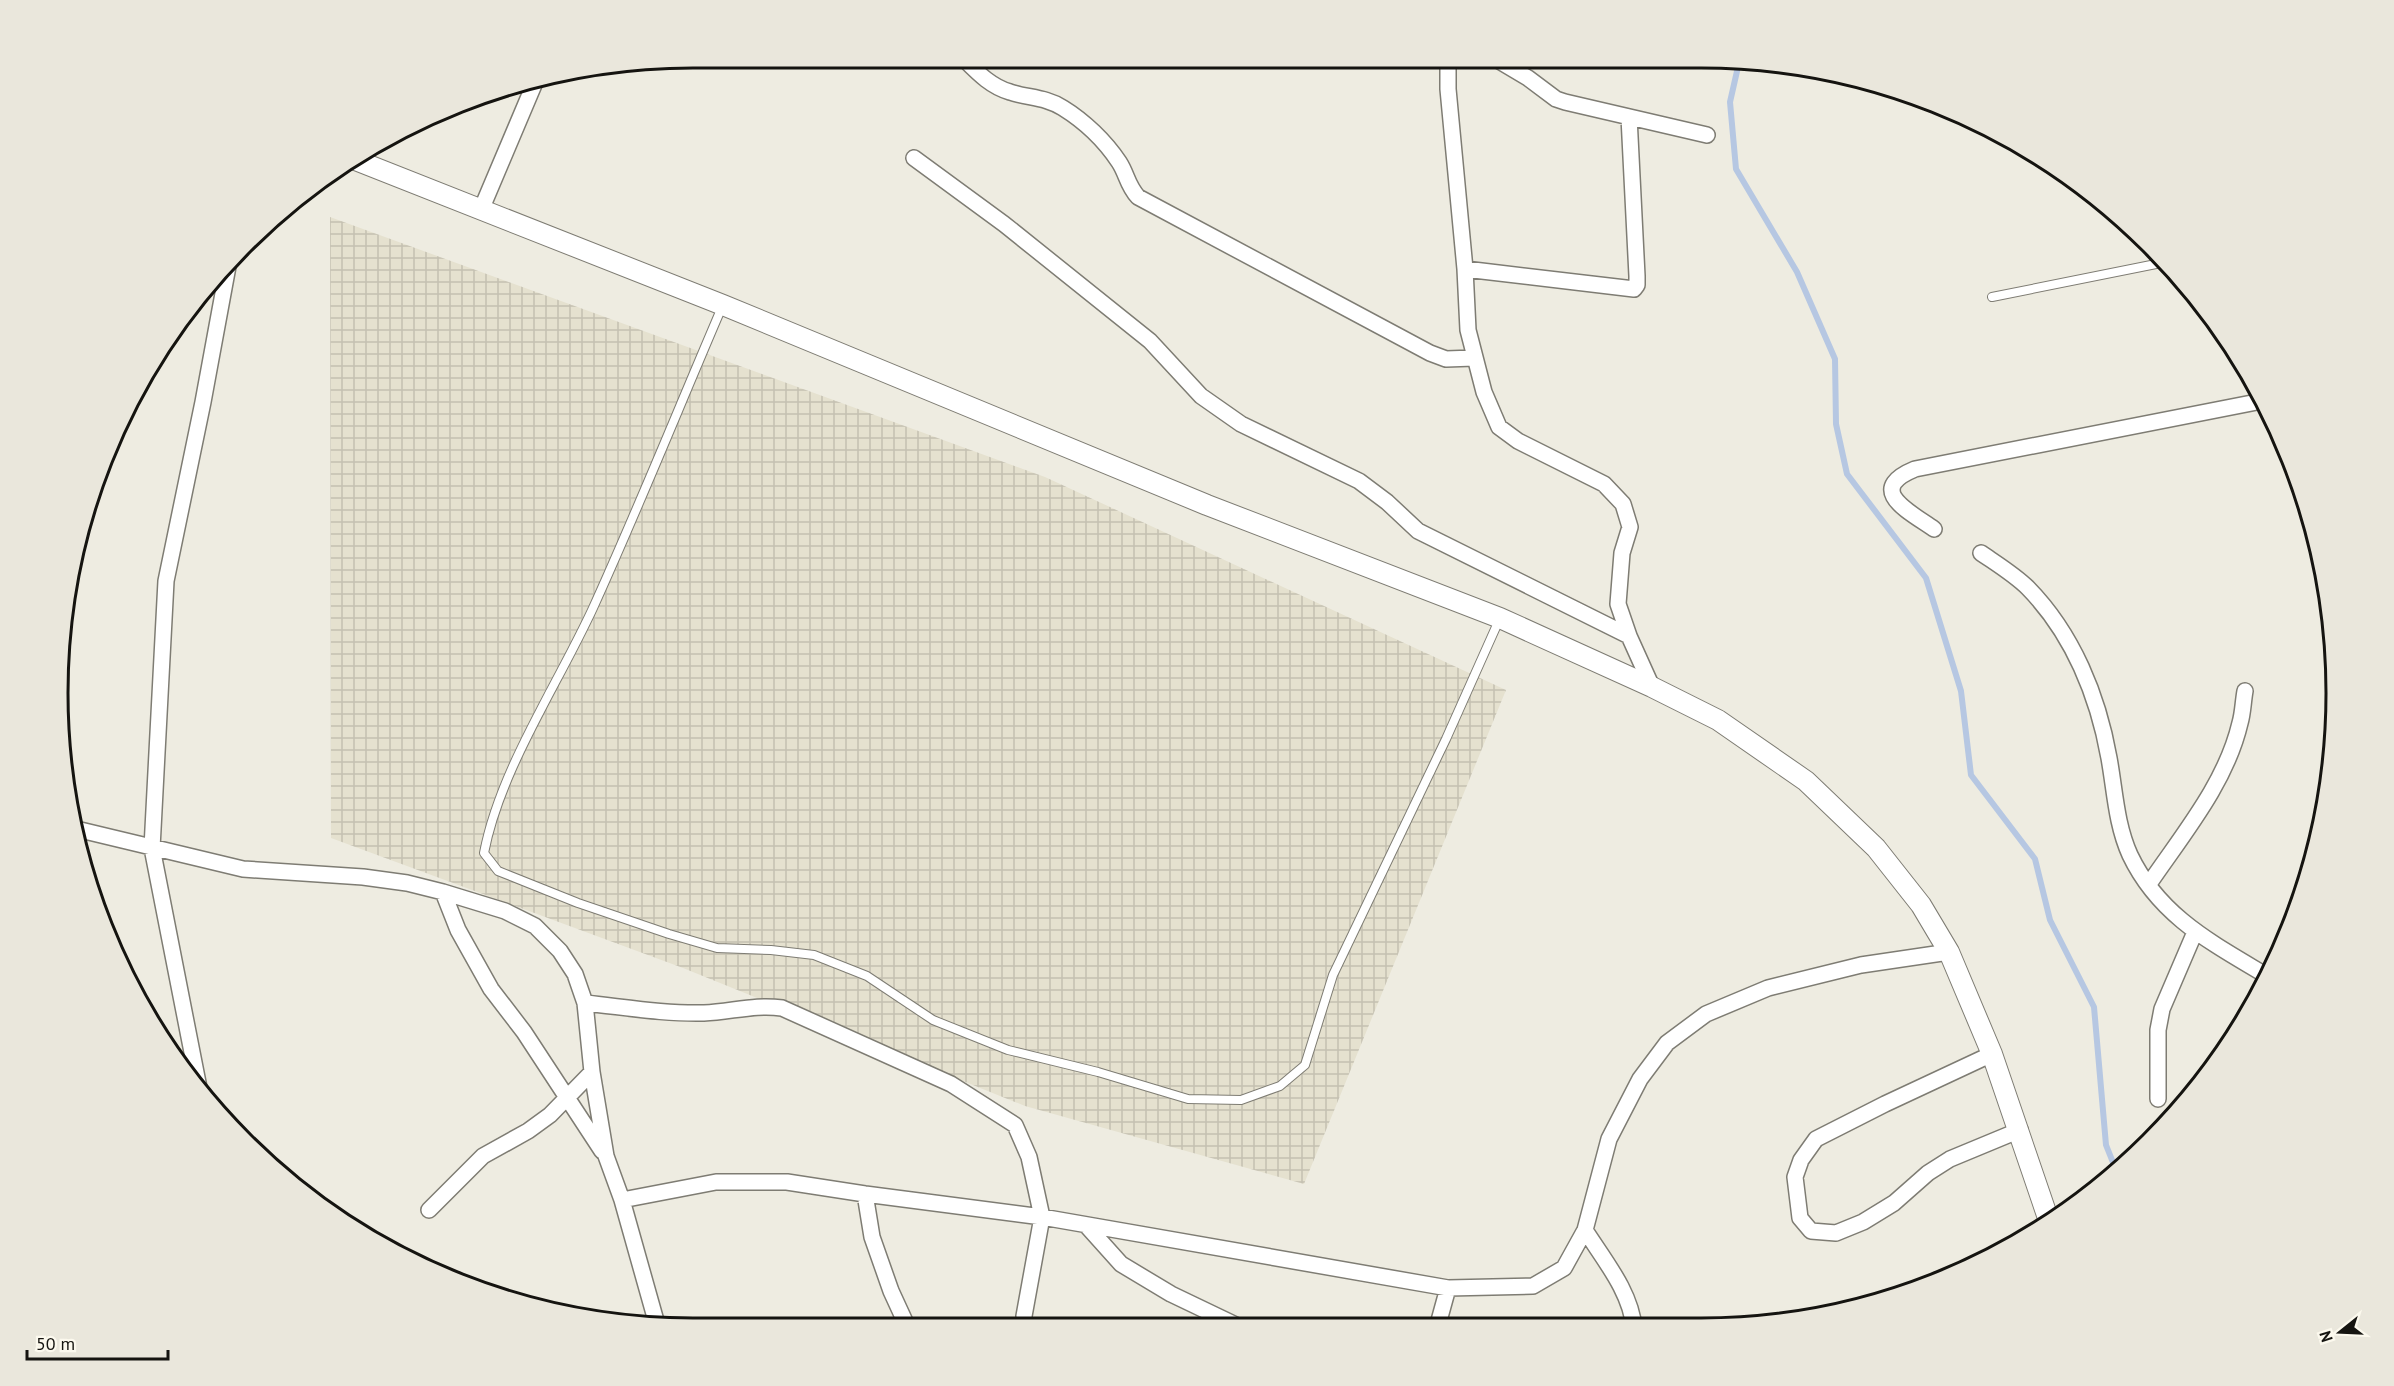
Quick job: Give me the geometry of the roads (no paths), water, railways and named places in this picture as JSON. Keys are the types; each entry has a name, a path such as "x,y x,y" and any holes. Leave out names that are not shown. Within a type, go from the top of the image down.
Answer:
{"street":[{"path":"974,68 995,86 1012,93 1043,99 1062,107 1102,140 1120,163 1130,188 1138,197 1430,353 1446,358 1474,358"},
{"path":"1448,68 1468,330 1484,392 1499,427 1518,441 1604,484 1623,504 1630,527 1622,553 1618,604 1629,636 1652,687"},
{"path":"1511,68 1556,99 1707,135"},
{"path":"481,210 532,89"},
{"path":"1465,269 1634,290 1637,276 1629,117"},
{"path":"914,158 1004,224 1150,341 1201,396 1241,424 1359,481 1387,502 1418,531 1629,636"},
{"path":"365,160 481,210 723,305 1207,505 1500,618 1652,687 1718,720 1806,781 1876,848 1921,905 1949,952 1992,1054 2020,1130 2047,1214"},
{"path":"196,1073 152,848 166,581 226,278"},
{"path":"1934,529 1896,502 1891,493 1893,482 1904,473 2254,402"},
{"path":"1981,553 2027,587 2049,613 2071,646 2093,693 2104,727 2120,830 2131,856 2149,884 2170,910 2194,932 2261,972"},
{"path":"2149,884 2207,799 2231,751 2240,723 2245,691"},
{"path":"84,831 243,869 363,877 407,884 443,892 505,911 535,926 560,951 575,974 585,1004 592,1072 606,1156 622,1200 655,1317"},
{"path":"443,892 458,930 485,979 525,1032 606,1156"},
{"path":"2158,1099 2158,1030 2162,1009 2194,932"},
{"path":"622,1200 716,1182 787,1182 1042,1217 1448,1288 1533,1286 1564,1268 1585,1230 1609,1139 1640,1079 1667,1043 1706,1014 1768,988 1861,965 1949,952"},
{"path":"585,1004 676,1013 708,1013 764,1006 782,1008 951,1084 1015,1125 1029,1157 1042,1217 1024,1318"},
{"path":"1992,1054 1816,1139 1801,1160 1795,1177 1800,1218 1810,1231 1836,1233 1863,1222 1894,1203 1928,1173 1950,1159 2020,1130"},
{"path":"429,1210 483,1156 528,1131 550,1114 592,1072"},
{"path":"865,1194 872,1237 891,1291 903,1318"},
{"path":"1086,1225 1121,1264 1171,1294 1221,1318"},
{"path":"1585,1230 1618,1282 1633,1318"},
{"path":"1440,1318 1448,1288"}],"lane":[{"path":"1992,297 2155,264"},
{"path":"723,305 592,609 511,774 490,824 484,853 498,871 578,903 717,948 771,950 814,956 867,976 933,1020 1008,1050 1098,1072 1188,1098 1242,1100 1280,1086 1305,1065 1333,975 1446,739 1500,618"}],"waterway":[{"path":"1738,69 1730,102 1736,169 1797,272 1835,359 1836,424 1847,474 1926,578 1961,691 1971,775 2035,859 2050,920 2094,1007 2106,1145 2113,1163"}]}
